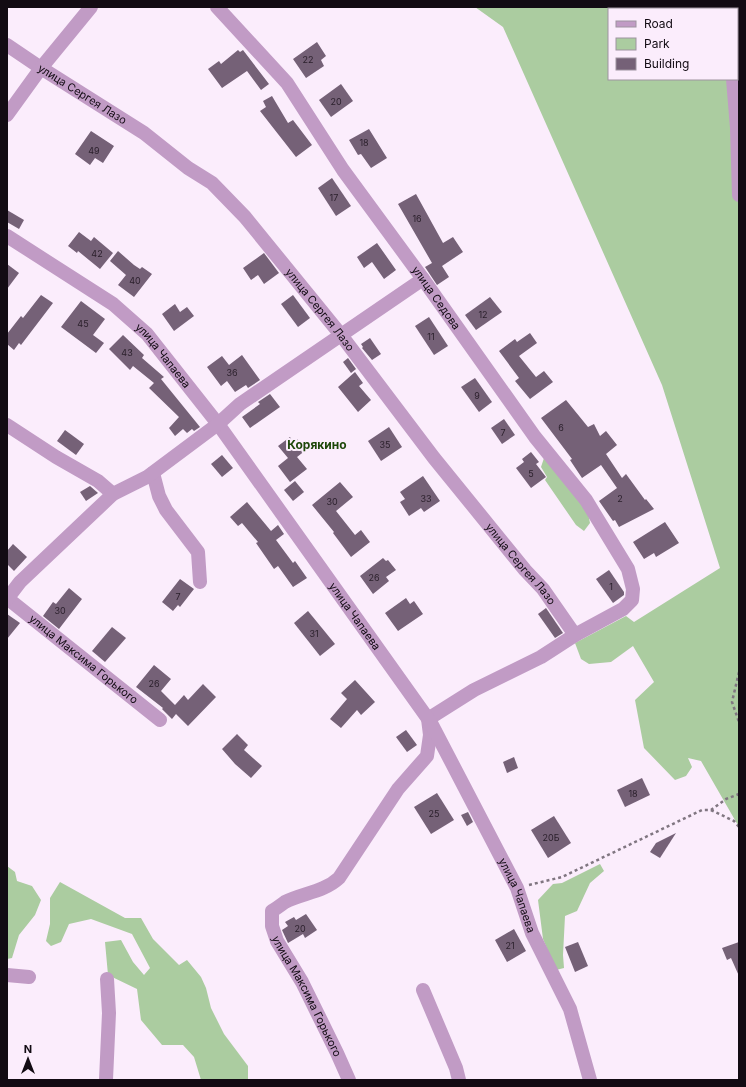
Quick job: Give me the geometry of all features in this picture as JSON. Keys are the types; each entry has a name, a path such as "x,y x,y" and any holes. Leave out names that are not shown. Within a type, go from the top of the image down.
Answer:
{"street":[{"path":"7,115 41,68 91,7"},
{"name":"улица Седова","path":"217,7 228,17 286,83 343,170 423,279 535,437 586,500 628,569 633,590 632,600 623,609 575,635"},
{"name":"улица Сергея Лазо","path":"7,45 144,133 188,168 212,183 245,217 341,335 434,458 525,570 544,590 575,635"},
{"path":"733,80 737,128 739,195"},
{"name":"улица Чапаева","path":"7,236 114,304 147,334 218,424 428,719 517,888 532,933 570,1009 590,1080"},
{"path":"7,598 20,582 113,494 153,473 218,424 240,404 423,279"},
{"path":"7,425 56,457 98,481 113,494"},
{"path":"153,473 159,496 166,510 198,552 200,582"},
{"name":"улица Максима Горького","path":"7,598 160,720"},
{"path":"428,719 474,690 541,657 575,635"},
{"name":"улица Максима Горького","path":"349,1080 302,982 277,941 272,926 272,911 284,903 328,886 339,878 398,789 427,756 430,735 428,719"},
{"path":"7,975 29,977"},
{"path":"106,1080 109,1013 107,979"},
{"path":"423,990 456,1068 459,1080"}],"path":[{"path":"739,672 732,702 739,722"},
{"path":"711,810 726,799 739,794"},
{"path":"517,888 562,877 702,810 711,810 734,821 739,827"}],"green space":[{"path":"475,7 739,7 739,827 701,761 688,758 692,767 686,776 675,780 644,748 635,700 654,682 633,646 611,662 589,664 581,659 575,643 626,616 634,622 720,568 662,385 503,27"},
{"path":"544,458 586,503 590,523 584,531 576,525 545,480 547,477 541,467"},
{"path":"600,864 604,871 590,883 577,911 565,916 563,955 564,968 556,970 543,939 538,900 553,884 562,883"},
{"path":"7,866 15,872 17,881 32,886 41,900 35,915 19,935 12,958 7,959"},
{"path":"60,882 125,918 141,918 153,939 179,965 187,960 201,977 206,988 211,1008 224,1034 248,1066 248,1080 201,1080 194,1057 183,1045 162,1045 141,1020 137,989 108,975 105,942 121,940 133,962 144,975 150,968 132,934 91,919 69,924 61,942 51,946 46,941 50,924 50,898"}],"building":[{"path":"317,42 326,56 321,60 324,66 306,78 293,59"},
{"path":"238,50 240,52 243,50 269,84 261,90 247,71 222,88 208,69 219,61 221,64"},
{"path":"341,84 353,101 331,117 319,100"},
{"path":"272,96 288,123 293,120 312,145 296,157 260,111 266,107 263,101"},
{"path":"369,129 387,158 371,168 361,154 358,155 349,140"},
{"path":"91,131 114,146 103,163 95,158 90,165 75,154"},
{"path":"332,178 351,206 336,216 318,188"},
{"path":"416,194 443,243 453,237 463,252 442,266 449,277 437,285 425,267 432,263 398,204"},
{"path":"7,210 24,220 19,229 7,222"},
{"path":"79,232 91,241 94,237 113,253 100,269 78,251 77,253 68,246"},
{"path":"377,243 396,270 384,279 372,262 364,268 357,257"},
{"path":"118,251 134,265 140,269 142,267 152,274 134,297 118,285 126,275 110,261"},
{"path":"264,253 279,273 264,284 258,275 251,280 243,268"},
{"path":"7,264 19,273 7,289"},
{"path":"41,295 53,303 21,345 19,343 14,350 7,344 7,334 21,316 23,318"},
{"path":"293,295 310,318 298,327 281,304"},
{"path":"490,297 502,312 476,330 465,315"},
{"path":"81,301 105,319 93,335 104,343 96,353 61,327"},
{"path":"175,304 180,312 187,307 194,316 174,331 162,314"},
{"path":"429,317 448,346 434,355 415,326"},
{"path":"530,333 537,343 519,356 536,377 544,371 553,382 530,399 515,381 519,378 499,351 515,339 517,342"},
{"path":"123,335 144,355 142,358 164,377 161,379 200,427 194,431 192,429 187,433 183,429 175,436 169,428 179,417 149,388 154,383 133,366 130,370 109,349"},
{"path":"370,338 381,354 372,360 362,348 363,347 361,344"},
{"path":"242,355 260,380 248,388 246,385 235,392 227,381 221,386 207,367 222,356 229,365"},
{"path":"348,358 356,369 351,373 343,362"},
{"path":"355,372 363,383 359,386 371,400 358,412 338,387"},
{"path":"475,378 492,402 479,412 461,387"},
{"path":"270,394 280,407 250,428 242,417 260,404 258,402"},
{"path":"566,400 588,427 594,424 600,436 606,431 617,445 606,454 622,478 626,474 645,500 646,499 654,509 619,527 615,520 613,521 599,501 617,488 601,465 582,478 570,460 572,459 541,418"},
{"path":"504,419 515,435 502,444 491,428"},
{"path":"389,427 402,447 381,461 368,441"},
{"path":"65,430 84,444 76,455 57,441"},
{"path":"290,437 293,442 297,439 306,450 297,457 307,469 290,482 278,466 288,458 278,446"},
{"path":"531,452 539,462 536,464 546,477 531,488 516,468 524,462 522,459"},
{"path":"222,455 233,468 222,477 211,464"},
{"path":"423,476 440,501 424,512 421,508 409,516 400,502 405,499 400,492"},
{"path":"295,481 304,492 293,501 284,490"},
{"path":"340,482 353,497 336,511 355,535 361,530 370,542 351,557 333,533 334,532 312,505"},
{"path":"90,486 98,493 86,501 80,492"},
{"path":"247,502 271,531 278,525 284,534 276,540 293,563 295,561 307,578 293,587 278,566 274,569 256,543 258,542 242,523 238,526 230,517"},
{"path":"665,522 679,543 656,557 654,553 644,559 633,542"},
{"path":"13,544 27,557 14,571 7,564 7,551"},
{"path":"383,558 386,561 388,560 396,570 386,577 389,581 373,594 360,576"},
{"path":"609,570 624,592 624,595 613,603 596,579"},
{"path":"180,579 194,589 180,607 178,605 173,611 162,602"},
{"path":"69,588 82,599 59,629 43,616 53,602 56,604"},
{"path":"406,598 410,604 414,601 423,614 398,631 385,613"},
{"path":"546,608 563,633 555,638 538,614"},
{"path":"308,611 335,644 320,656 294,623"},
{"path":"7,614 20,623 7,639"},
{"path":"112,627 126,638 105,662 92,651"},
{"path":"154,665 171,679 161,691 175,705 184,695 188,700 203,684 216,697 188,726 176,714 172,719 162,709 163,708 136,687"},
{"path":"355,680 375,702 361,715 357,710 341,728 330,719 347,699 341,693"},
{"path":"406,730 417,745 407,752 396,737"},
{"path":"237,734 248,745 244,750 262,766 251,778 235,764 222,749"},
{"path":"514,757 518,768 507,773 503,762"},
{"path":"642,778 650,795 625,807 617,790"},
{"path":"437,793 454,820 431,834 414,807"},
{"path":"468,812 473,822 467,826 461,815"},
{"path":"554,816 571,843 548,858 531,830"},
{"path":"676,833 660,858 650,852 656,843"},
{"path":"306,914 317,930 305,938 303,934 288,943 282,930 288,926 285,922 294,917 296,920"},
{"path":"514,929 526,951 507,962 495,940"},
{"path":"578,942 588,966 575,972 565,947"},
{"path":"739,942 739,976 731,958 727,960 722,948"}],"district":[{"name":"Корякино","path":"317,444"}]}
